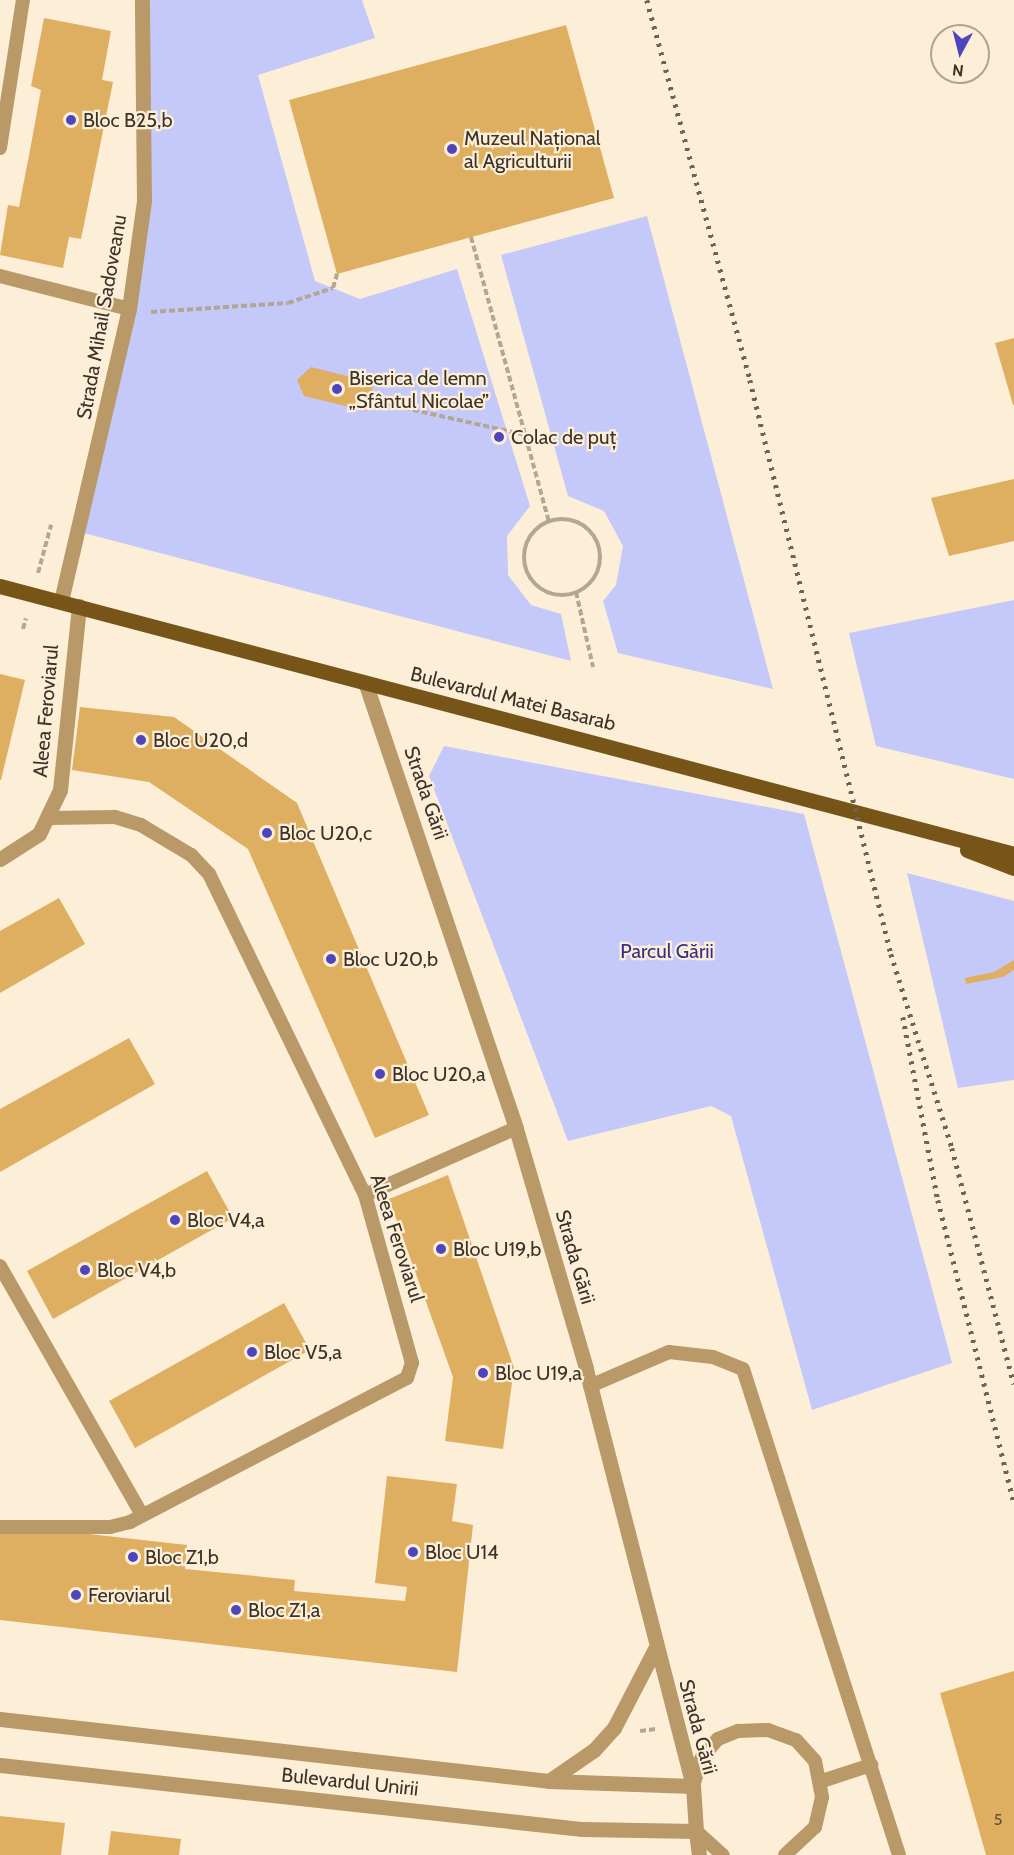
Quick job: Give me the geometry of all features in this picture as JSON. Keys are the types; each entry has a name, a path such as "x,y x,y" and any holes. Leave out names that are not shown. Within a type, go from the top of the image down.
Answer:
{"main road":[{"name":"Bulevardul Matei Basarab","path":"0,586 1014,854"},
{"path":"882,819 1014,868"}],"street":[{"name":"Strada Mihail Sadoveanu","path":"61,601 129,309 144,201 142,0"},
{"name":"Aleea Feroviarul","path":"0,859 39,834 51,818 64,771 79,606"},
{"name":"Strada Gării","path":"365,683 516,1128 590,1386 655,1648 693,1786 699,1855"},
{"path":"549,1780 594,1750 614,1728 655,1648"},
{"name":"Bulevardul Unirii","path":"0,1719 549,1780 693,1786"},
{"name":"Bulevardul Unirii","path":"0,1765 582,1829 696,1831"}],"lane":[{"path":"0,148 23,0"},
{"path":"0,276 129,309"},
{"name":"Aleea Feroviarul","path":"0,1527 110,1527 142,1515 407,1378 410,1351 365,1195 209,874 183,850 141,825 114,817 51,818"},
{"path":"365,1195 516,1128"},
{"path":"0,1266 142,1515"},
{"path":"590,1386 669,1352 713,1357 743,1369 899,1855"},
{"path":"693,1786 701,1759 718,1739 738,1731 768,1730 796,1740 815,1761 822,1781 815,1827 785,1855"},
{"path":"822,1781 871,1764"},
{"path":"696,1831 723,1855"}],"path":[{"path":"471,237 549,522"},
{"path":"129,309 170,314 288,303 333,288 337,273"},
{"path":"369,400 525,435"},
{"path":"549,522 579,522 596,540 600,552 595,576 576,592 551,593 526,568 527,543 549,522"},
{"path":"576,592 594,667"}],"green space":[{"path":"142,0 362,0 375,38 258,75 315,281 360,299 457,269 530,506 507,536 508,575 531,605 561,614 571,661 80,532 144,201"},
{"path":"647,216 773,689 618,653 603,601 616,585 623,546 604,511 568,496 501,255"},
{"path":"1014,600 1014,779 876,746 849,633"},
{"name":"Parcul Gării","path":"444,746 804,814 952,1363 812,1410 731,1116 711,1106 568,1141 429,776"},
{"path":"907,873 1014,901 1014,1080 958,1088"}],"building":[{"path":"44,18 111,31 102,80 113,82 81,239 69,237 63,268 0,255 8,205 19,207 30,150 41,90 31,86"},
{"name":"Muzeul Național al Agriculturii","path":"566,25 614,198 337,274 289,100"},
{"path":"1014,338 1014,405 1013,405 995,343"},
{"name":"Biserica de lemn „Sfântul Nicolae”","path":"311,367 374,383 366,411 304,396 297,380"},
{"path":"1014,479 1014,541 949,556 931,498"},
{"path":"0,674 25,680 1,780 0,780"},
{"path":"80,707 174,717 297,803 429,1115 375,1138 248,849 149,782 72,770"},
{"path":"59,898 85,944 0,993 0,931"},
{"path":"1014,960 1014,970 1003,977 966,984 965,978 994,972"},
{"path":"129,1038 155,1084 0,1172 0,1109"},
{"path":"207,1171 233,1218 53,1319 27,1271"},
{"path":"448,1175 514,1368 503,1449 445,1441 453,1377 389,1199"},
{"path":"284,1303 310,1350 135,1448 109,1401"},
{"path":"387,1476 457,1484 452,1521 473,1525 457,1672 0,1620 0,1524 187,1545 185,1569 295,1580 294,1591 405,1601 407,1587 375,1583"},
{"path":"1014,1671 1014,1855 986,1855 940,1693"},
{"path":"0,1816 65,1823 61,1855 0,1855"},
{"path":"111,1831 181,1839 179,1855 108,1855"}],"railway":[{"path":"647,0 750,380 891,954 952,1148 1014,1384"},
{"path":"903,1017 938,1200 1014,1503"}],"place":[{"name":"Bloc B25,b","path":"71,120"},
{"name":"Muzeul Național al Agriculturii","path":"452,149"},
{"name":"Biserica de lemn „Sfântul Nicolae”","path":"337,389"},
{"name":"Colac de puț","path":"499,437"},
{"name":"Bloc U20,d","path":"141,740"},
{"name":"Bloc U20,c","path":"267,833"},
{"name":"Bloc U20,b","path":"331,959"},
{"name":"Bloc U20,a","path":"380,1074"},
{"name":"Bloc V4,a","path":"175,1220"},
{"name":"Bloc U19,b","path":"441,1249"},
{"name":"Bloc V4,b","path":"85,1270"},
{"name":"Bloc V5,a","path":"252,1352"},
{"name":"Bloc U19,a","path":"483,1373"},
{"name":"Bloc U14","path":"413,1552"},
{"name":"Bloc Z1,b","path":"133,1557"},
{"name":"Feroviarul","path":"76,1595"},
{"name":"Bloc Z1,a","path":"236,1610"}]}
